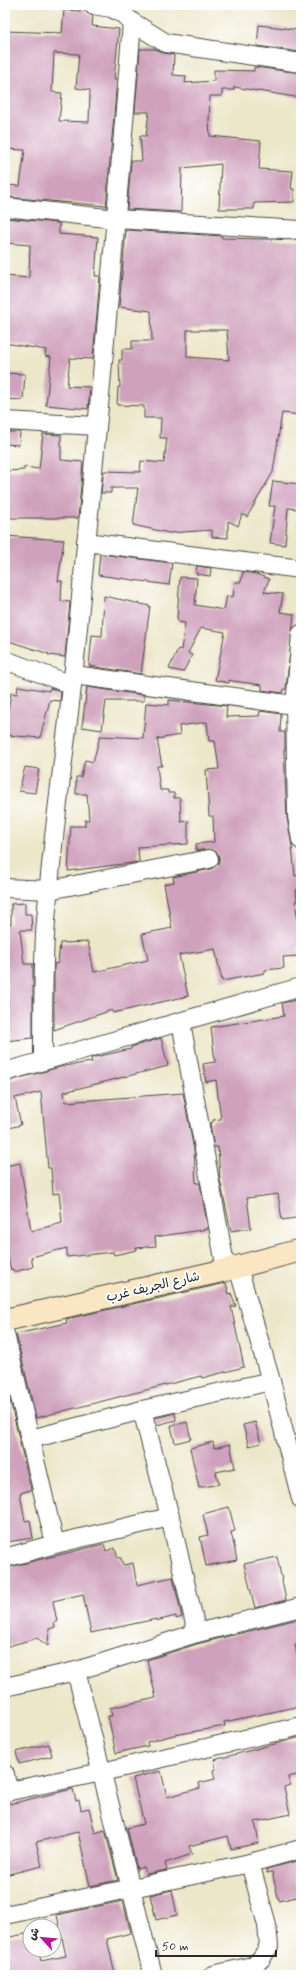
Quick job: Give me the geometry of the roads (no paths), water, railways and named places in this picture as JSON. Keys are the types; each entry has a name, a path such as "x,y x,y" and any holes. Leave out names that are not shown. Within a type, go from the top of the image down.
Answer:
{"street":[{"path":"93,5 111,8 123,14 132,22 166,43 301,63"},
{"path":"43,1061 45,935 73,680 116,219 132,22"},
{"path":"5,207 116,219 301,230"},
{"path":"5,422 97,426"},
{"path":"86,542 301,569"},
{"path":"301,634 298,706 298,816 301,840"},
{"path":"5,660 73,680 298,706"},
{"path":"5,888 49,890 209,859"},
{"path":"5,1072 301,987"},
{"path":"181,1022 232,1269 271,1380 301,1499"},
{"name":"شارع الجريف غرب","path":"5,1320 232,1269 301,1250"},
{"path":"5,1334 55,1544"},
{"path":"31,1439 142,1410 271,1380"},
{"path":"142,1410 170,1517 197,1633"},
{"path":"5,1558 55,1544 170,1517"},
{"path":"5,1687 76,1671 197,1633 301,1607"},
{"path":"76,1671 153,1975"},
{"path":"6,1786 102,1772 301,1726"},
{"path":"5,1915 250,1863 301,1849"},
{"path":"213,1975 252,1966 262,1959 269,1946 267,1925 250,1863"}]}
